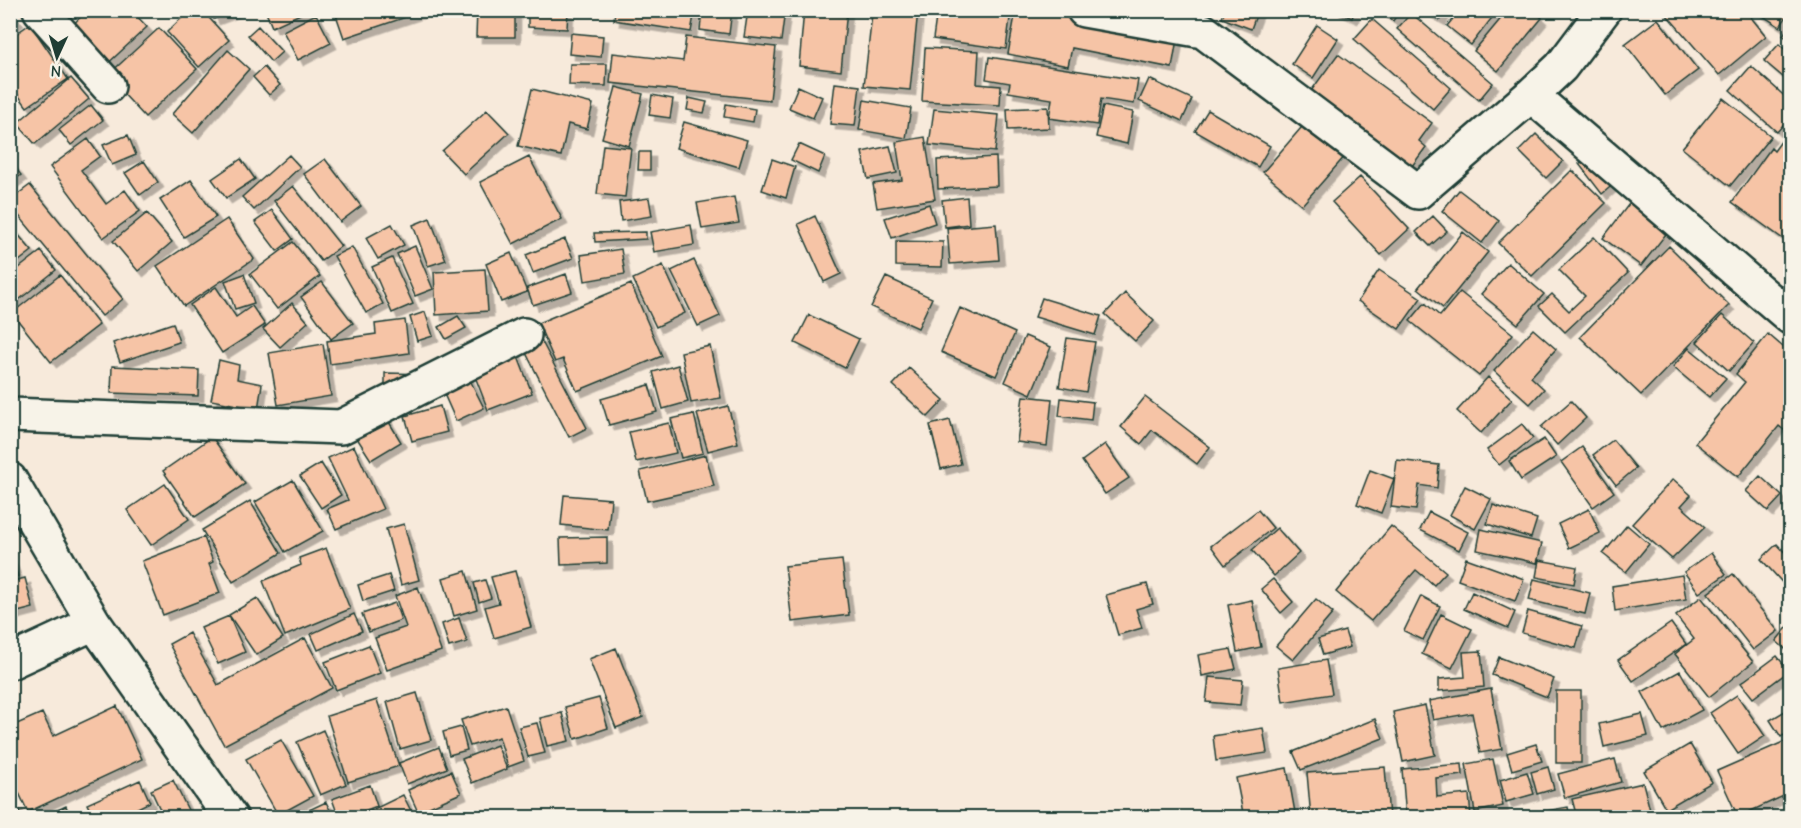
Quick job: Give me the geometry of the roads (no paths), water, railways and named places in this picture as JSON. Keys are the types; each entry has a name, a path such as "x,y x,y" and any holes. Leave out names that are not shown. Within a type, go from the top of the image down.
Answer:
{"street":[{"path":"40,10 108,86"},
{"path":"1084,10 1203,31 1418,192 1560,67 1604,10"},
{"path":"1530,95 1791,317"},
{"path":"10,415 341,427 524,334"},
{"path":"10,480 94,623 231,818"},
{"path":"10,662 94,623"}]}
